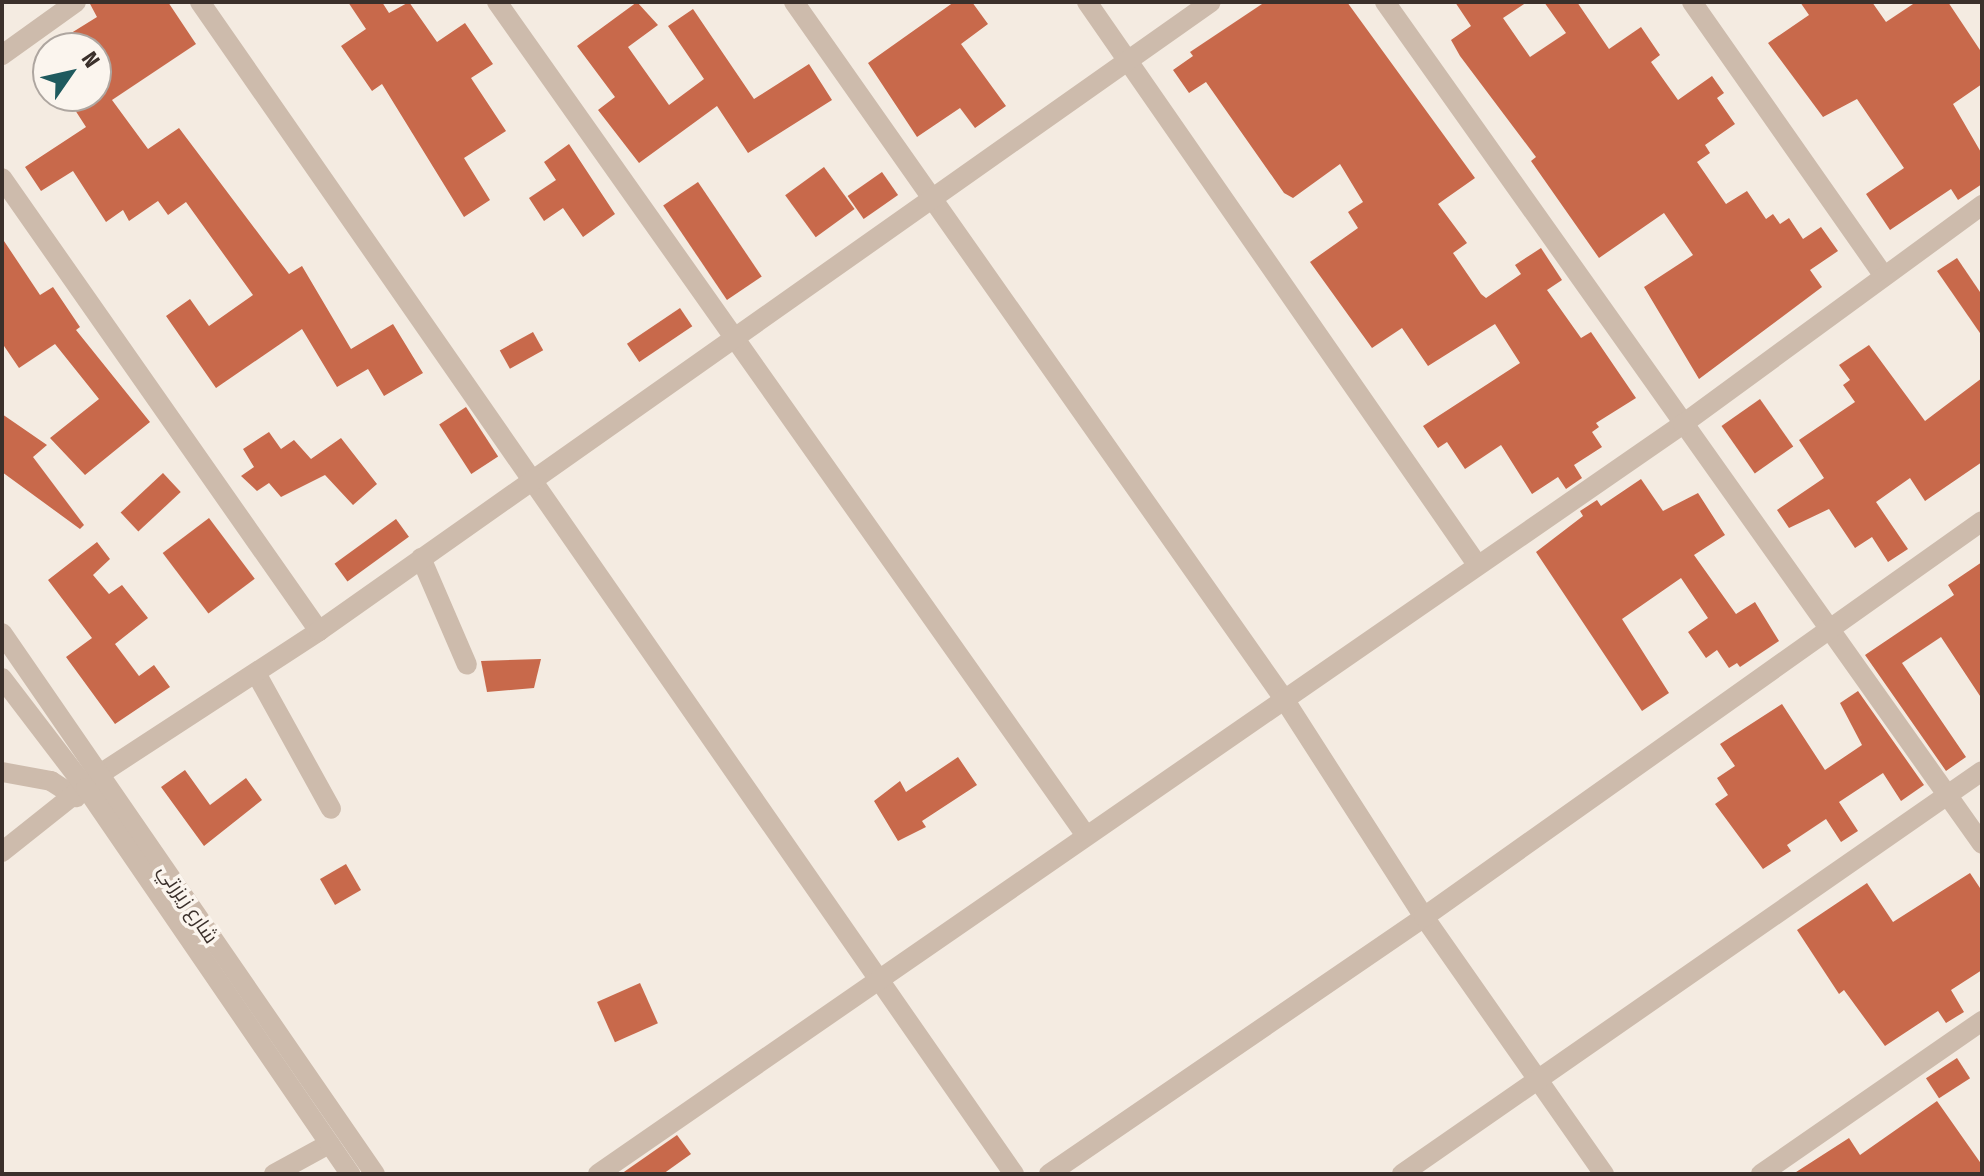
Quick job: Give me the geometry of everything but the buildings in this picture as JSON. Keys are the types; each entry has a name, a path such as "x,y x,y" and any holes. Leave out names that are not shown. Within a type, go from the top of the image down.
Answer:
{"street":[{"path":"2,55 76,2"},
{"path":"200,2 1014,1174"},
{"path":"497,2 1085,834"},
{"path":"794,2 1284,699 1424,917 1604,1174"},
{"path":"1087,2 1476,563"},
{"path":"2,852 87,787 319,631 1211,2"},
{"path":"1385,2 1982,844"},
{"path":"1692,2 1883,275"},
{"path":"2,178 319,631"},
{"path":"598,1174 1476,563 1683,424 1982,205"},
{"path":"1049,1174 1424,917 1982,521"},
{"path":"421,558 467,665"},
{"name":"شارع زيزرتي","path":"2,633 87,787 350,1174"},
{"path":"256,673 331,809"},
{"name":"شارع زيزرتي","path":"2,678 87,787 375,1174"},
{"path":"1402,1174 1982,771"},
{"path":"2,772 87,787"},
{"path":"1761,1174 1982,1021"},
{"path":"274,1174 329,1144"}]}
